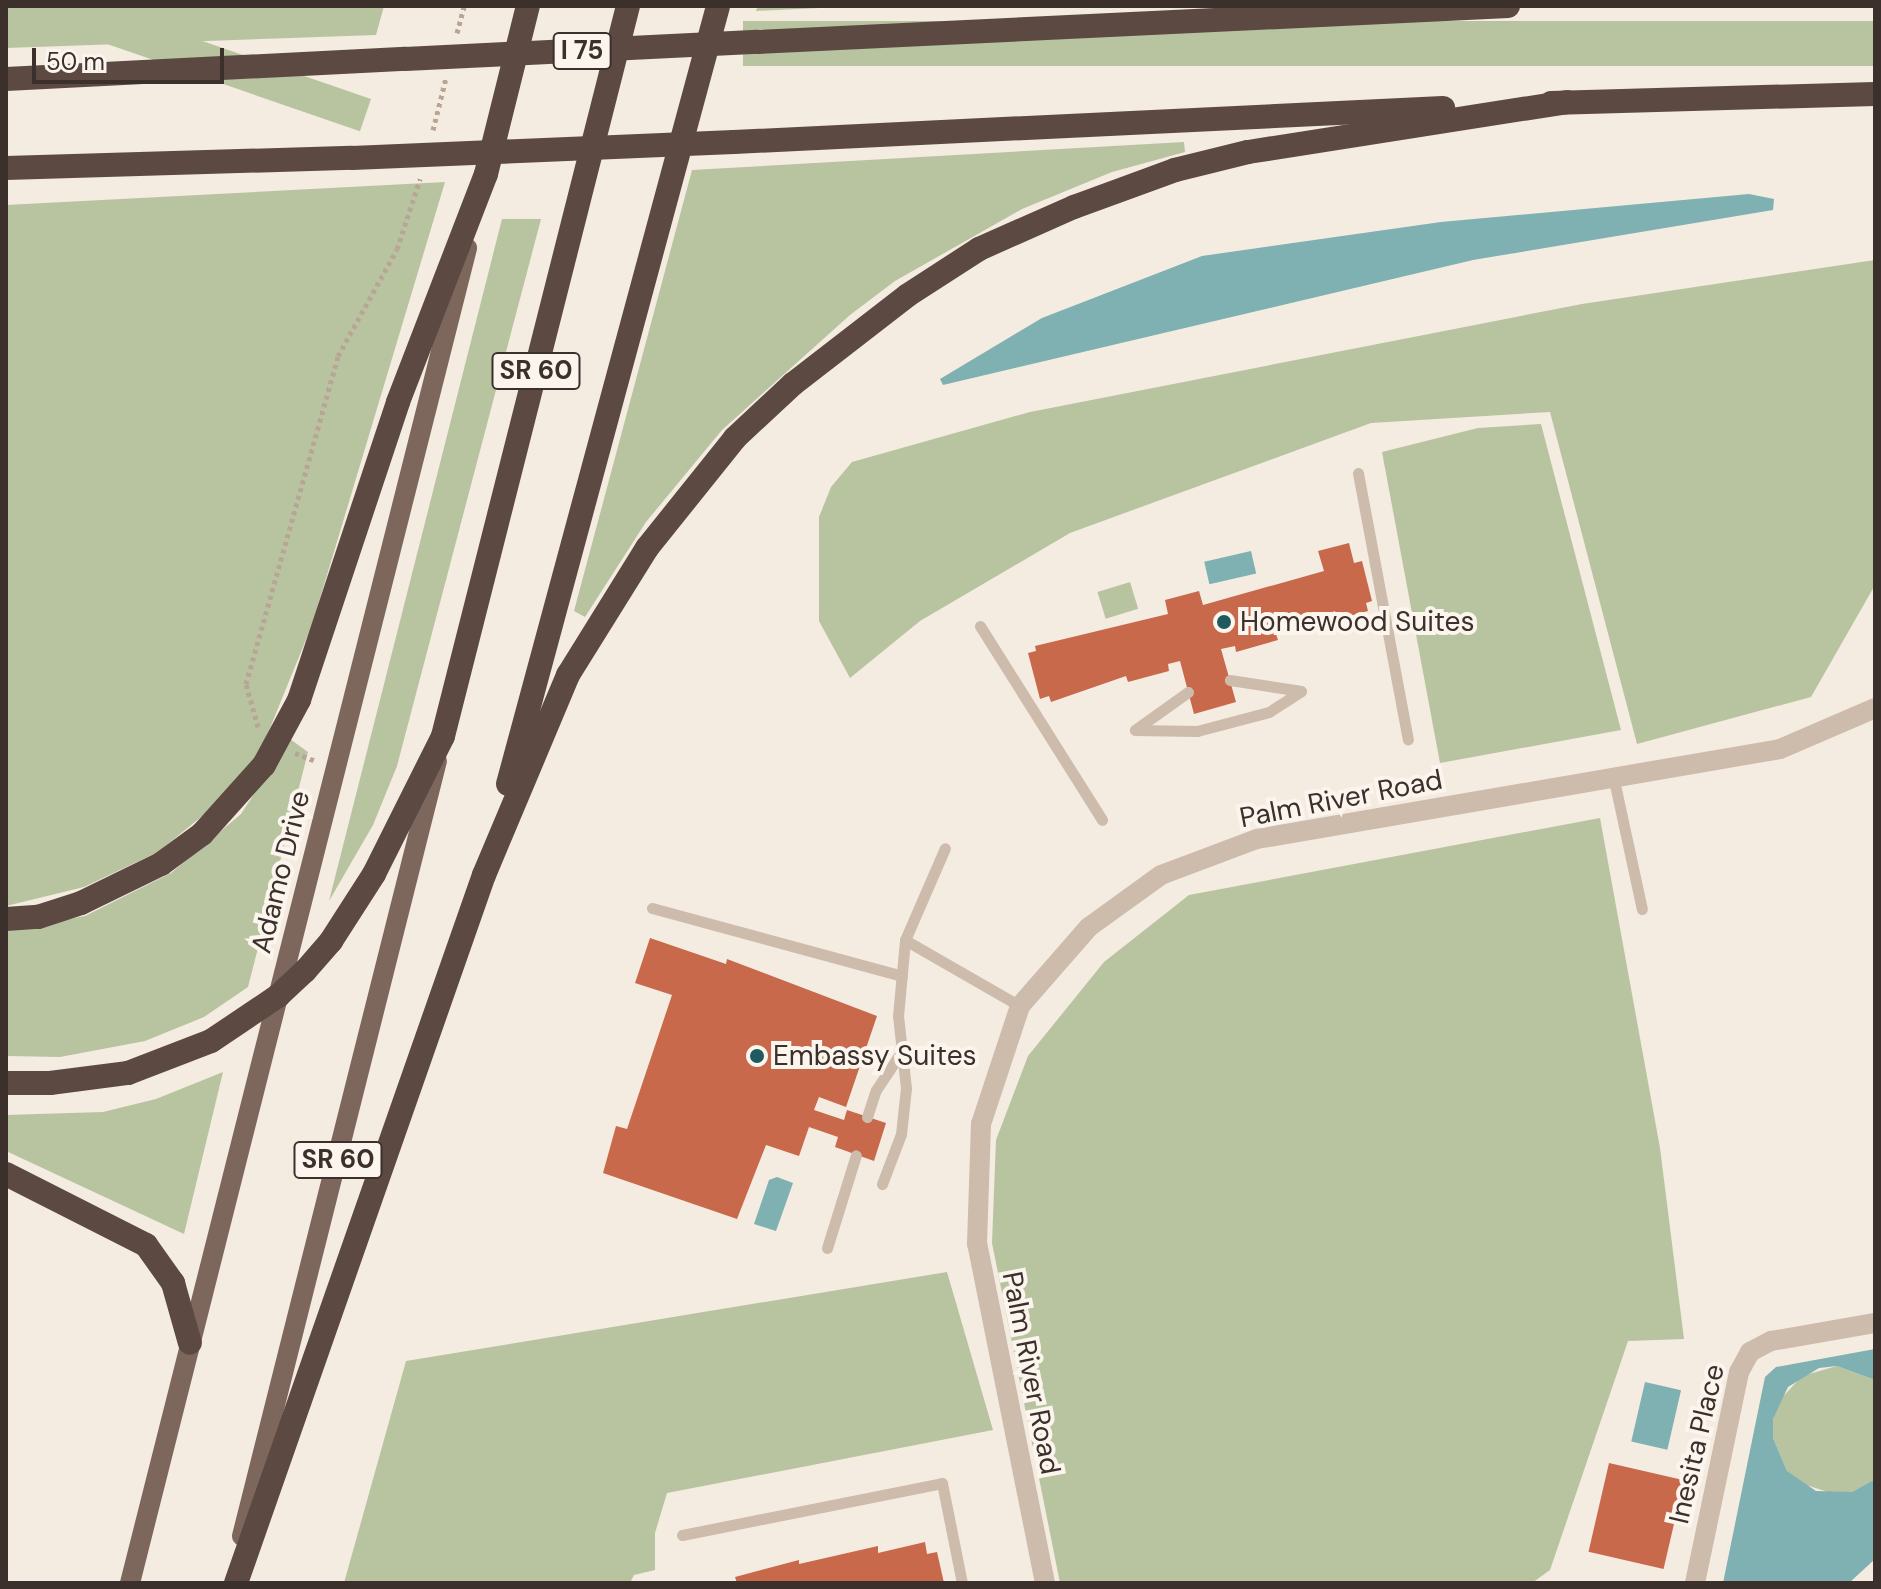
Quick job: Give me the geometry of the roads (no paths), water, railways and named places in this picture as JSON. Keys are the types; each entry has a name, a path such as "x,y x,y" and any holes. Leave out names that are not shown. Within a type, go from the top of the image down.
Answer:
{"highway":[{"path":"6,919 38,917 136,879 202,834 264,765 299,700 398,402 486,174 528,6"},
{"name":"SR 60","path":"443,736 628,6"},
{"path":"484,875 718,6"},
{"name":"I 75","path":"6,79 1508,6"},
{"path":"6,170 734,142 1567,102 1875,94"},
{"path":"233,1583 484,875 568,675 647,548 735,438 793,384 908,295 979,249 1175,170 1248,152 1567,102"},
{"path":"6,1083 85,1080 165,1062 211,1041 278,996 354,908 443,736"},
{"path":"6,1174 146,1245 173,1283 190,1343"}],"main road":[{"name":"Adamo Drive","path":"130,1583 486,174"},
{"name":"SR 60","path":"233,1583 443,736"}],"street":[{"name":"Palm River Road","path":"1045,1583 977,1244 981,1124 1020,1006 1089,927 1161,875 1257,839 1780,749 1875,708"},
{"name":"Inesita Place","path":"1695,1583 1739,1372 1750,1352 1771,1341 1875,1323"}],"lane":[{"path":"1358,473 1408,739"},
{"path":"980,626 1102,820"},
{"path":"1188,692 1135,730 1197,731 1269,712 1301,691 1230,680"},
{"path":"1614,780 1642,909"},
{"path":"882,1184 901,1134 906,1088 902,1051 905,940 945,848"},
{"path":"652,908 902,976"},
{"path":"905,940 1020,1006"},
{"path":"867,1117 876,1090 902,1051"},
{"path":"827,1248 856,1155"},
{"path":"682,1535 942,1483 962,1583"}],"water":[{"path":"1749,194 1774,199 1773,210 1473,260 943,385 940,379 1042,318 1202,256 1441,222"},
{"path":"1251,551 1256,573 1209,584 1204,562"},
{"path":"777,1177 793,1183 776,1231 754,1224 769,1180"},
{"path":"1875,1349 1875,1380 1837,1366 1819,1368 1788,1387 1773,1419 1773,1438 1787,1471 1816,1491 1852,1492 1875,1479 1875,1559 1849,1583 1723,1583 1765,1377 1776,1367"},
{"path":"1645,1382 1681,1390 1667,1450 1631,1441"}],"place":[{"name":"Homewood Suites","path":"1224,622"},
{"name":"Embassy Suites","path":"757,1056"}]}
